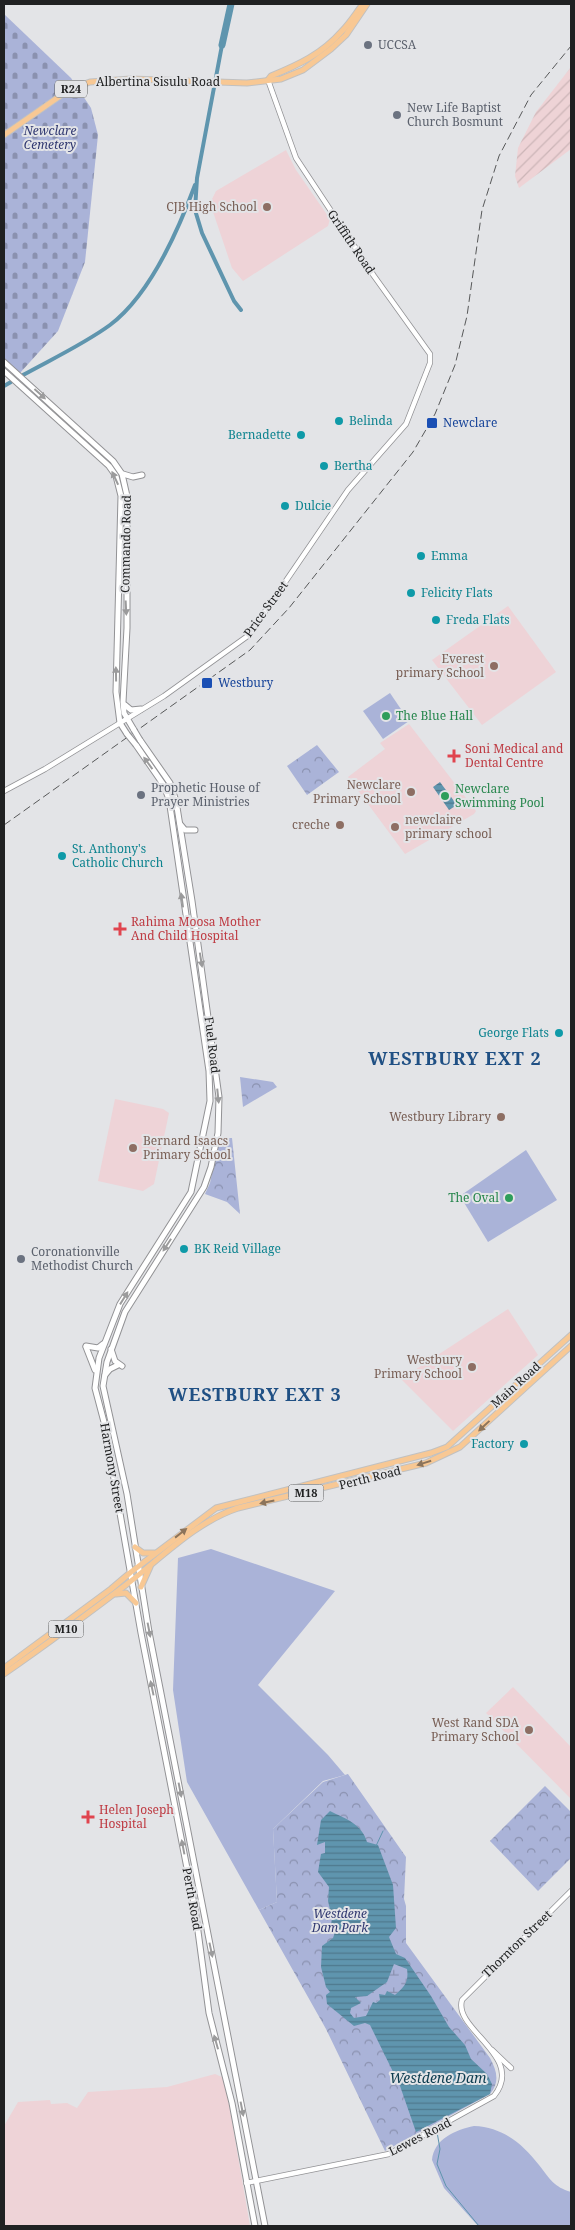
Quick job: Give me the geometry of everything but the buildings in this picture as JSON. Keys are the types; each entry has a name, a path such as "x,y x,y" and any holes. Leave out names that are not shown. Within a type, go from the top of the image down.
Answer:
{"main road":[{"name":"Albertina Sisulu Road","path":"4,135 70,89 90,82 131,79 216,82 268,80 272,82 294,74 319,59 346,35 365,4"},
{"name":"Commando Road","path":"4,362 105,454 122,474 128,496 127,652 124,702 126,718"},
{"name":"Commando Road","path":"4,370 109,466 118,483 120,522 116,692 120,723"},
{"path":"122,474 133,477 142,475"},
{"path":"124,702 129,709 141,709"},
{"name":"Fuel Road","path":"107,1362 132,1299 204,1187 211,1167 218,1133 219,1097 180,824 172,787 126,718"},
{"name":"Fuel Road","path":"99,1358 120,1304 191,1192 211,1093 168,799 163,784 120,723"},
{"path":"180,824 183,829 195,830"},
{"name":"Main Road","path":"462,1435 571,1335"},
{"path":"95,1373 86,1347 98,1348 104,1343"},
{"name":"Main Road","path":"467,1441 571,1346"},
{"path":"103,1379 108,1371 120,1366 115,1361 111,1349"},
{"name":"Harmony Street","path":"99,1358 95,1373 95,1392 104,1422 132,1580"},
{"name":"Harmony Street","path":"107,1362 103,1379 127,1494 138,1567"},
{"name":"Perth Road","path":"131,1572 216,1508 431,1453 448,1447 462,1435"},
{"name":"Perth Road","path":"255,2226 232,2103 209,2013 195,1909 132,1580 153,1562 208,1522 231,1510 426,1463 448,1454 467,1441"},
{"path":"135,1546 146,1554 157,1552"},
{"path":"141,1587 153,1562"},
{"name":"Perth Road","path":"138,1567 265,2226"},
{"name":"M10","path":"4,1668 112,1589 131,1572"},
{"name":"M10","path":"4,1674 132,1580"},
{"path":"113,1595 126,1593 136,1603"}],"street":[{"name":"Griffith Road","path":"268,80 296,158 370,270 430,354 430,363 417,397"},
{"name":"Price Street","path":"4,791 45,769 164,696 252,631 348,490 406,424 417,397"},
{"name":"Thornton Street","path":"489,2047 463,2013 460,2006 463,1997 571,1891"},
{"name":"Lewes Road","path":"246,2183 389,2154 493,2098 502,2080 499,2064 489,2047"},
{"path":"489,2047 511,2068"}],"shaded area":[{"path":"571,67 571,149 519,188 515,176 518,148 536,112"},
{"path":"286,150 296,170 330,219 328,226 243,281 232,268 210,203 216,191"},
{"name":"Everest primary School","path":"508,606 556,672 482,725 432,660"},
{"name":"Newclare Primary School","path":"409,724 476,811 474,814 405,854 348,777 385,749 380,743"},
{"name":"Bernard Isaacs Primary School","path":"115,1099 163,1109 169,1113 154,1184 143,1191 98,1181"},
{"name":"Westbury Primary School","path":"508,1309 538,1355 453,1431 401,1379"},
{"name":"West Rand SDA Primary School","path":"513,1687 571,1747 571,1799 486,1713"},
{"path":"215,2074 222,2077 226,2087 250,2226 4,2226 4,2126 18,2102 50,2100 51,2104 67,2103 77,2108 88,2092 167,2087"}],"green space":[{"name":"Newclare Cemetery","path":"4,14 71,78 91,108 98,135 85,262 58,331 20,373 4,358"},
{"name":"The Blue Hall","path":"390,693 409,721 383,739 363,711"},
{"path":"317,745 339,772 307,795 287,766"},
{"path":"240,1077 273,1082 277,1087 243,1107"},
{"path":"219,1138 232,1138 240,1214 227,1202 205,1194 210,1183"},
{"name":"The Oval","path":"526,1150 557,1200 488,1242 460,1196"},
{"path":"211,1549 335,1591 258,1685 328,1755 345,1775 323,1781 273,1829 277,1902 259,1910 187,1782 173,1690 178,1558"},
{"name":"Westdene Dam Park","path":"348,1774 406,1857 404,1899 406,1906 406,1943 490,2058 496,2076 495,2085 490,2094 385,2151 326,2029 259,1910 277,1902 273,1829 323,1782"},
{"path":"545,1786 571,1812 571,1858 538,1891 490,1841"},
{"path":"394,1964 407,1969 408,1977 404,1987 395,1995 389,1993 385,1995 380,1994 380,2000 372,2004 366,2016 354,2018 350,2013 352,2006 358,2005 355,1997 367,1996 386,1982"},
{"path":"474,2126 494,2129 511,2138 526,2150 553,2182 560,2188 571,2192 571,2226 478,2226 444,2188 432,2160 441,2141 453,2133"}],"water":[{"name":"Newclare Swimming Pool","path":"440,782 457,805 449,810 433,787"},
{"name":"Westdene Dam","path":"330,1811 357,1826 367,1842 378,1845 393,1885 396,1928 389,1937 396,1954 405,1958 449,2027 465,2045 471,2059 487,2074 492,2084 490,2094 416,2132 400,2086 370,2025 365,2023 354,2026 327,2004 326,1995 330,1992 326,1987 321,1967 322,1946 333,1938 335,1932 331,1925 332,1918 328,1901 329,1887 318,1872 321,1854 325,1853 325,1842 317,1845 321,1820","holes":["394,1964 407,1969 406,1981 395,1995 387,1991 385,1995 379,1994 380,2000 376,2003 373,2002 366,2016 354,2018 350,2013 351,2008 361,2003 355,1997 367,1996 387,1982"]}],"waterway":[{"path":"222,45 231,4"},
{"path":"222,45 197,178 195,210 202,233 234,301 241,310"},
{"path":"23,375 90,339 110,325 138,297 150,280 171,242 195,185"},
{"path":"4,386 11,382"},
{"path":"376,1846 383,1831"},
{"path":"437,2132 440,2149 437,2164 446,2186 479,2226"}],"railway":[{"path":"4,825 250,650 289,608 413,452 435,414 455,365 467,316 482,210 499,156 531,95 571,46"}],"place":[{"name":"UCCSA","path":"368,45"},
{"name":"New Life Baptist Church Bosmunt","path":"397,115"},
{"name":"CJB High School","path":"267,207"},
{"name":"Belinda","path":"339,421"},
{"name":"Newclare","path":"432,423"},
{"name":"Bernadette","path":"301,435"},
{"name":"Bertha","path":"324,466"},
{"name":"Dulcie","path":"285,506"},
{"name":"Emma","path":"421,556"},
{"name":"Felicity Flats","path":"411,593"},
{"name":"Freda Flats","path":"436,620"},
{"name":"Everest primary School","path":"494,666"},
{"name":"Westbury","path":"207,683"},
{"name":"The Blue Hall","path":"386,716"},
{"name":"Soni Medical and Dental Centre","path":"454,756"},
{"name":"Newclare Primary School","path":"411,792"},
{"name":"Prophetic House of Prayer Ministries","path":"141,795"},
{"name":"Newclare Swimming Pool","path":"445,796"},
{"name":"creche","path":"340,825"},
{"name":"newclaire primary school","path":"395,827"},
{"name":"St. Anthony's Catholic Church","path":"62,856"},
{"name":"Rahima Moosa Mother And Child Hospital","path":"120,929"},
{"name":"George Flats","path":"559,1033"},
{"name":"Westbury Library","path":"501,1117"},
{"name":"Bernard Isaacs Primary School","path":"133,1148"},
{"name":"The Oval","path":"509,1198"},
{"name":"BK Reid Village","path":"184,1249"},
{"name":"Coronationville Methodist Church","path":"21,1259"},
{"name":"Westbury Primary School","path":"472,1367"},
{"name":"Factory","path":"524,1444"},
{"name":"West Rand SDA Primary School","path":"529,1730"},
{"name":"Helen Joseph Hospital","path":"88,1817"}],"district":[{"name":"WESTBURY EXT 2","path":"455,1059"},
{"name":"WESTBURY EXT 3","path":"255,1395"}]}
